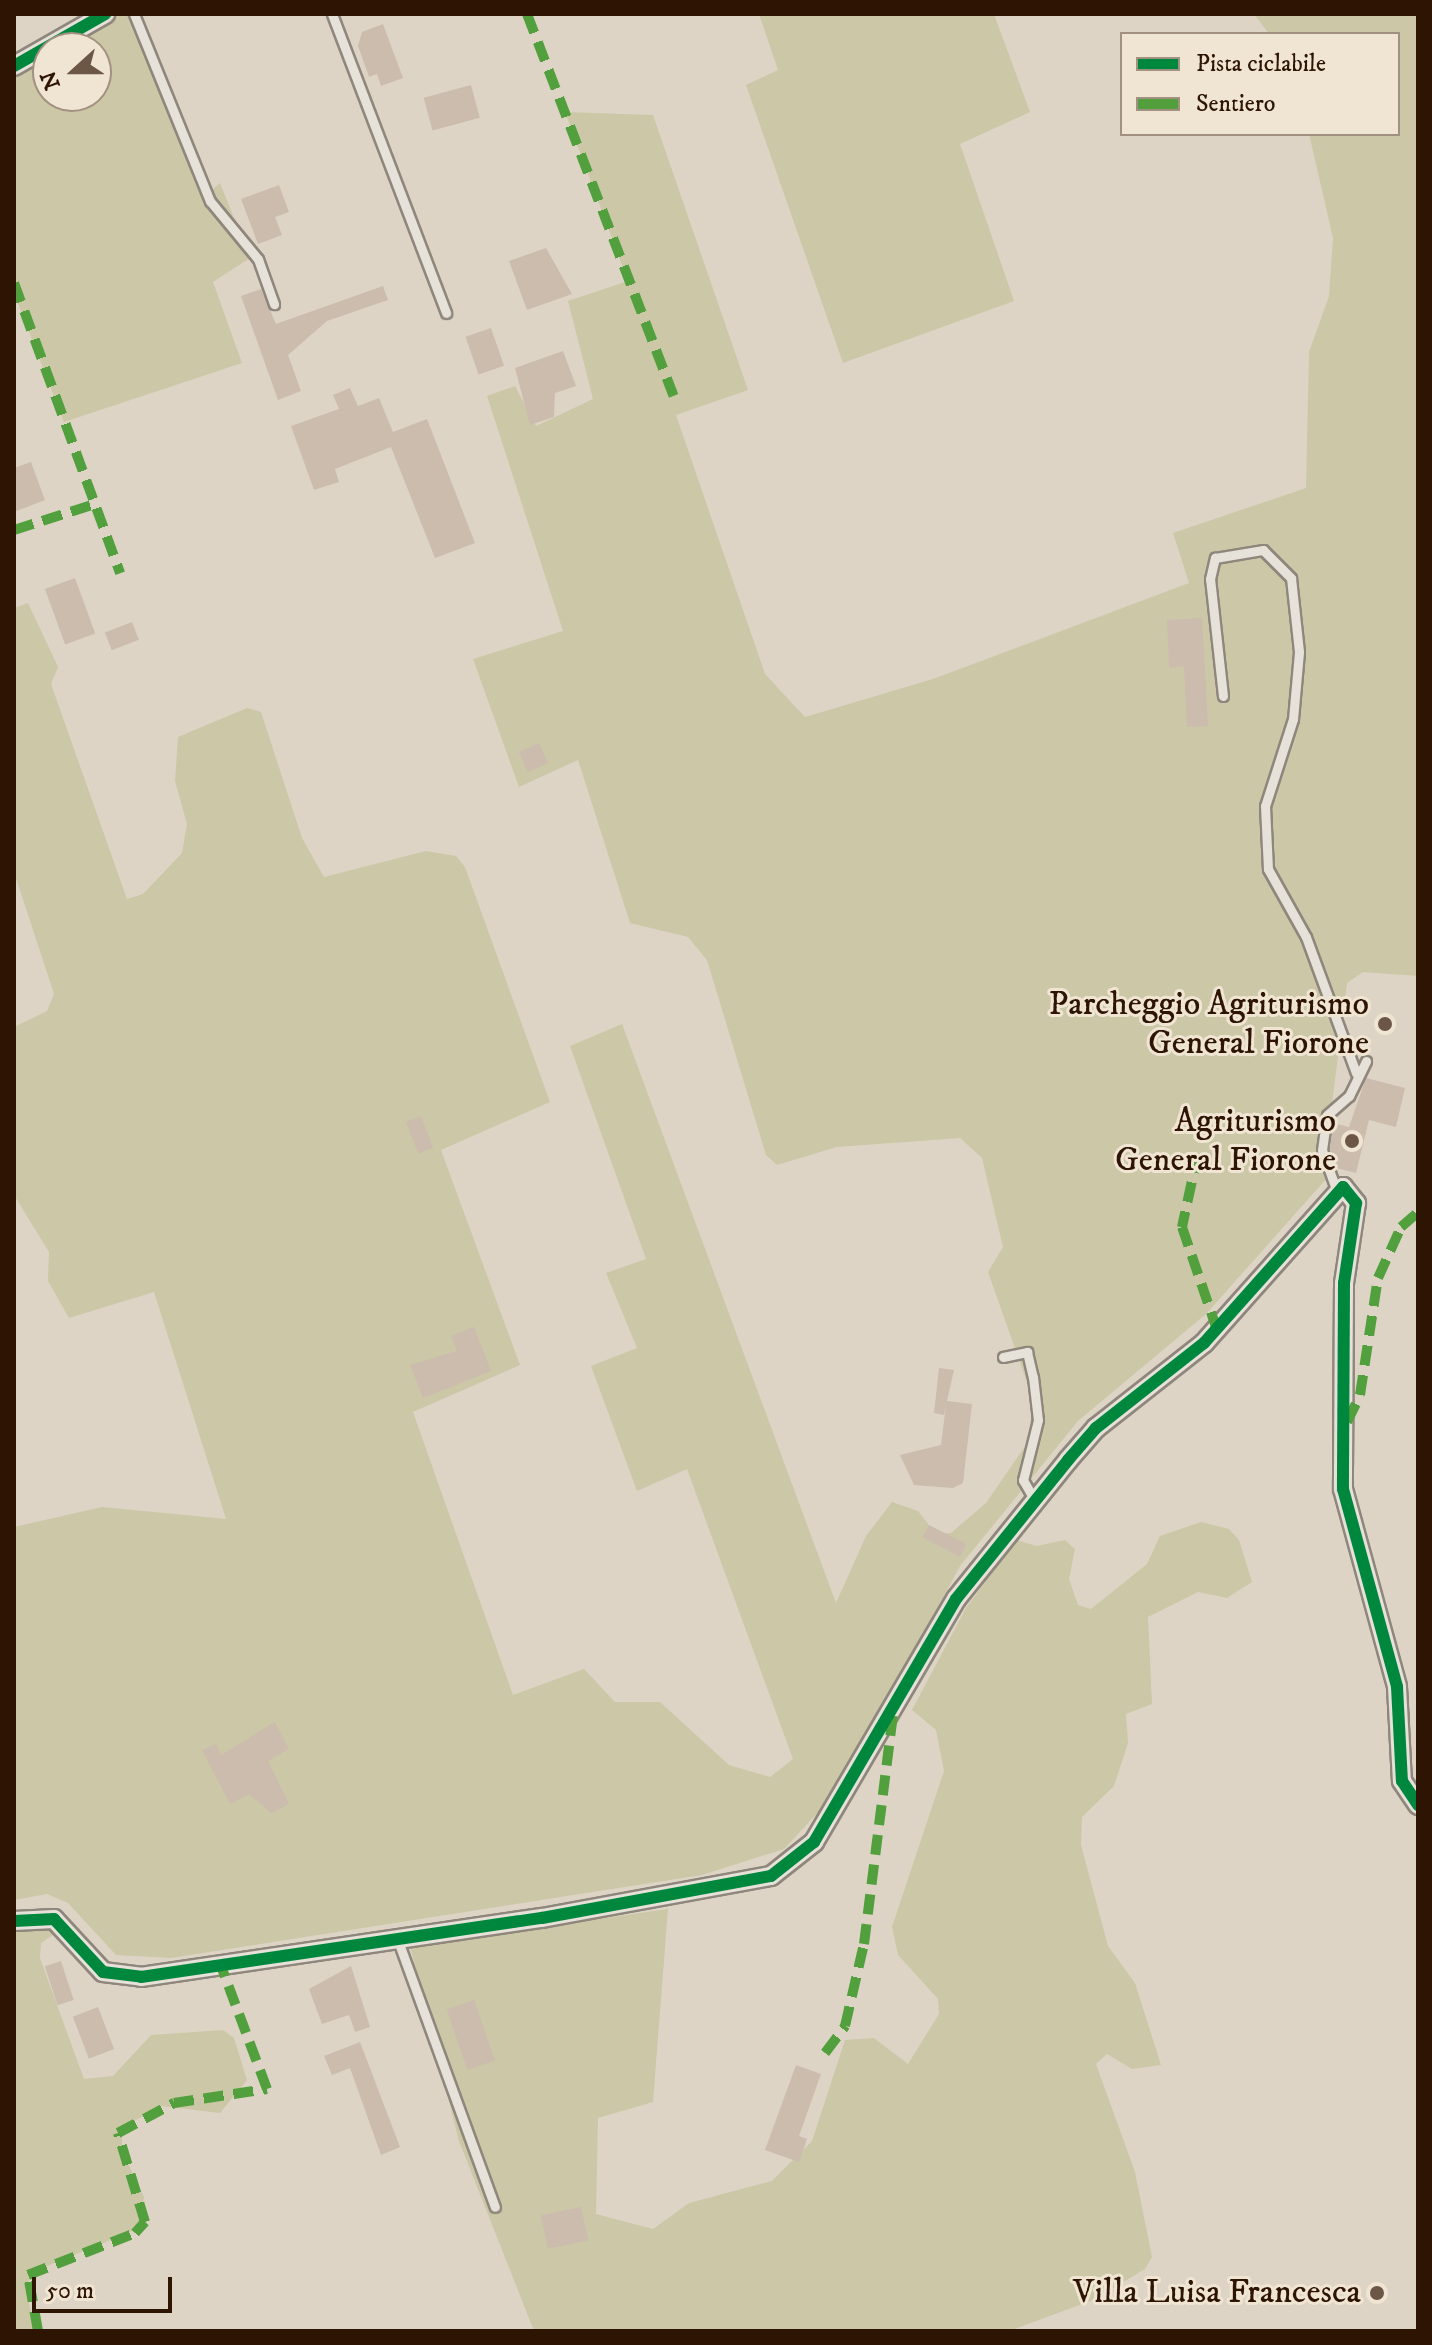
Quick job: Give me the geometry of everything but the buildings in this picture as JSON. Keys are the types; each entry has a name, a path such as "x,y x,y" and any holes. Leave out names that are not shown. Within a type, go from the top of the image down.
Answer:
{"street":[{"path":"14,66 105,14"},
{"path":"14,1921 54,1919 103,1972 141,1977 705,1892 771,1876 791,1863 843,1802 956,1599 1035,1501 1096,1428 1174,1373 1249,1297 1336,1189 1350,1189 1356,1203 1344,1283 1343,1489 1397,1687 1402,1781 1418,1805"}],"lane":[{"path":"134,14 210,201 258,259 274,304"},
{"path":"332,14 446,313"},
{"path":"1223,696 1210,579 1215,558 1263,550 1291,578 1299,652 1293,719 1265,806 1268,869 1306,937 1356,1073"},
{"path":"1336,1189 1324,1134 1327,1115 1349,1096 1356,1073 1366,1061"},
{"path":"1003,1357 1027,1352 1033,1377 1038,1420 1023,1480 1035,1501"},
{"path":"397,1938 495,2207"}],"shaded area":[{"path":"116,14 128,14 203,198 220,183 250,258 213,282 242,363 64,422 14,293 14,67 32,58 32,112 112,112 112,32 82,32"},
{"path":"759,14 994,14 1030,112 960,144 1014,301 843,363 746,85 778,70"},
{"path":"1254,14 1418,14 1418,976 1363,972 1347,983 1326,1153 1336,1168 1206,1314 1078,1421 960,1566 863,1745 823,1807 784,1849 702,1875 171,1958 116,1955 68,1903 47,1894 14,1900 14,1527 102,1507 226,1519 154,1292 69,1318 48,1281 49,1252 14,1195 14,1027 47,1011 54,994 14,872 14,608 28,603 58,667 51,684 127,899 143,894 182,853 187,824 175,781 178,737 247,708 261,712 302,838 324,877 426,851 456,856 465,867 550,1102 441,1150 520,1365 413,1412 513,1695 584,1669 615,1702 660,1702 729,1765 770,1777 793,1759 687,1469 637,1491 591,1366 637,1348 606,1273 646,1259 570,1046 622,1024 836,1603 866,1536 892,1502 918,1511 936,1534 951,1533 986,1503 1028,1442 1033,1399 988,1272 1003,1247 982,1158 960,1138 837,1147 777,1165 766,1155 707,960 688,937 630,923 578,760 519,787 473,659 563,631 487,396 515,386 536,426 593,399 568,301 628,281 565,112 653,115 748,390 676,415 765,674 805,717 933,679 1189,583 1173,533 1306,488 1309,352 1329,296 1333,238 1309,136 1400,136 1400,32 1268,32"},
{"path":"1201,1522 1229,1529 1239,1540 1252,1582 1227,1598 1198,1592 1148,1617 1152,1704 1126,1714 1128,1743 1114,1786 1082,1817 1081,1845 1108,1946 1135,1983 1161,2065 1132,2069 1107,2054 1096,2064 1135,2172 1152,2257 1145,2269 1093,2300 1009,2331 534,2331 459,2141 410,1946 668,1909 653,2102 598,2118 596,2214 653,2229 689,2203 772,2181 812,2141 845,2040 874,2038 908,2064 939,2014 938,1999 898,1955 892,1927 944,1771 936,1730 912,1710 966,1608 1016,1540 1037,1546 1065,1540 1075,1549 1069,1579 1078,1605 1091,1609 1147,1564 1160,1536"},
{"path":"50,1925 56,1933 41,1943 40,1958 84,2079 113,2076 151,2035 223,2030 234,2038 247,2080 220,2113 161,2106 122,2128 122,2151 144,2197 140,2228 35,2271 26,2285 34,2331 14,2331 14,1929"}],"marked path":[{"path":"527,14 674,396"},
{"path":"14,283 120,573"},
{"path":"14,530 95,504"},
{"path":"1198,1153 1182,1227 1217,1330"},
{"path":"1347,1422 1360,1395 1378,1278 1401,1227 1418,1212"},
{"path":"825,2053 845,2026 864,1944 893,1715"},
{"path":"38,2331 28,2275 135,2233 145,2222 118,2133 174,2103 267,2089 221,1966"}],"cycle path":[{"path":"14,66 105,14"},
{"path":"14,1921 54,1919 103,1972 141,1977 542,1918 771,1876 814,1842 956,1599 1068,1460 1096,1428 1204,1343 1343,1187 1356,1203 1344,1283 1343,1489 1397,1687 1402,1781 1418,1805"}],"place":[{"name":"Parcheggio Agriturismo General Fiorone","path":"1385,1024"},
{"name":"Agriturismo General Fiorone","path":"1352,1141"},
{"name":"Villa Luisa Francesca","path":"1377,2293"}]}
